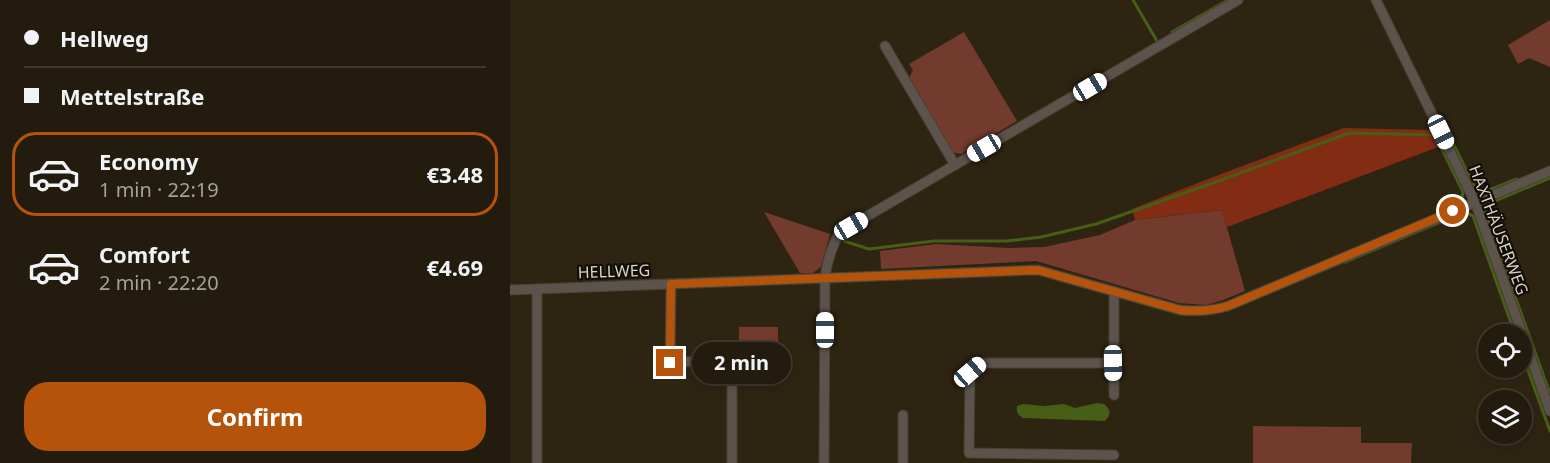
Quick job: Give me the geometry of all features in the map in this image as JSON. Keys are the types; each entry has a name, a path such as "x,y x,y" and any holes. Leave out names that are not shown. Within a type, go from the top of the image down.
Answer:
{"street":[{"path":"824,463 825,278 834,242 840,232 1238,0"},
{"name":"HAXTHÄUSERWEG","path":"1376,0 1475,202 1550,411"},
{"path":"885,46 955,165"},
{"name":"HELLWEG","path":"510,290 1038,270 1180,310 1209,311 1228,306 1550,171"},
{"path":"671,284 670,363 727,361 732,366 732,463"},
{"path":"537,289 537,463"},
{"path":"1114,291 1114,395"},
{"path":"1113,363 980,363 970,372 969,453 1025,459 1114,454"},
{"path":"903,415 903,463"}],"shaded area":[{"path":"1550,20 1550,67 1529,58 1518,64 1508,45"},
{"path":"964,32 1017,121 961,154 951,152 908,80 913,70 909,64"},
{"path":"1344,128 1430,130 1438,147 1227,227 1221,210 1135,220 1132,209"},
{"path":"1222,210 1245,291 1206,305 1179,303 1036,261 881,269 880,251 936,244 1010,248 1044,247 1100,235 1135,220"},
{"path":"764,212 830,234 821,267 813,273 800,273"},
{"path":"739,327 778,327 778,351 739,351"},
{"path":"1097,403 1104,404 1109,410 1109,416 1105,421 1023,418 1017,410 1017,406 1023,404 1044,406 1064,404 1075,408"},
{"path":"1253,426 1361,427 1361,443 1412,443 1411,463 1253,463"}],"waterway":[{"path":"1133,0 1157,41"},
{"path":"1172,32 1228,0"},
{"path":"844,241 869,249 934,241 1007,241 1041,237 1096,224 1349,133 1435,135 1463,192 1461,202"},
{"path":"1450,137 1476,190 1484,192 1517,179"},
{"path":"1490,203 1550,178"},
{"path":"1465,212 1473,216 1511,324"},
{"path":"1485,212 1550,394"},
{"path":"1345,262 1462,213"},
{"path":"1531,378 1550,431"}],"route":[{"path":"670,363 671,284 1038,270 1180,310 1209,311 1228,306 1453,211"}]}
